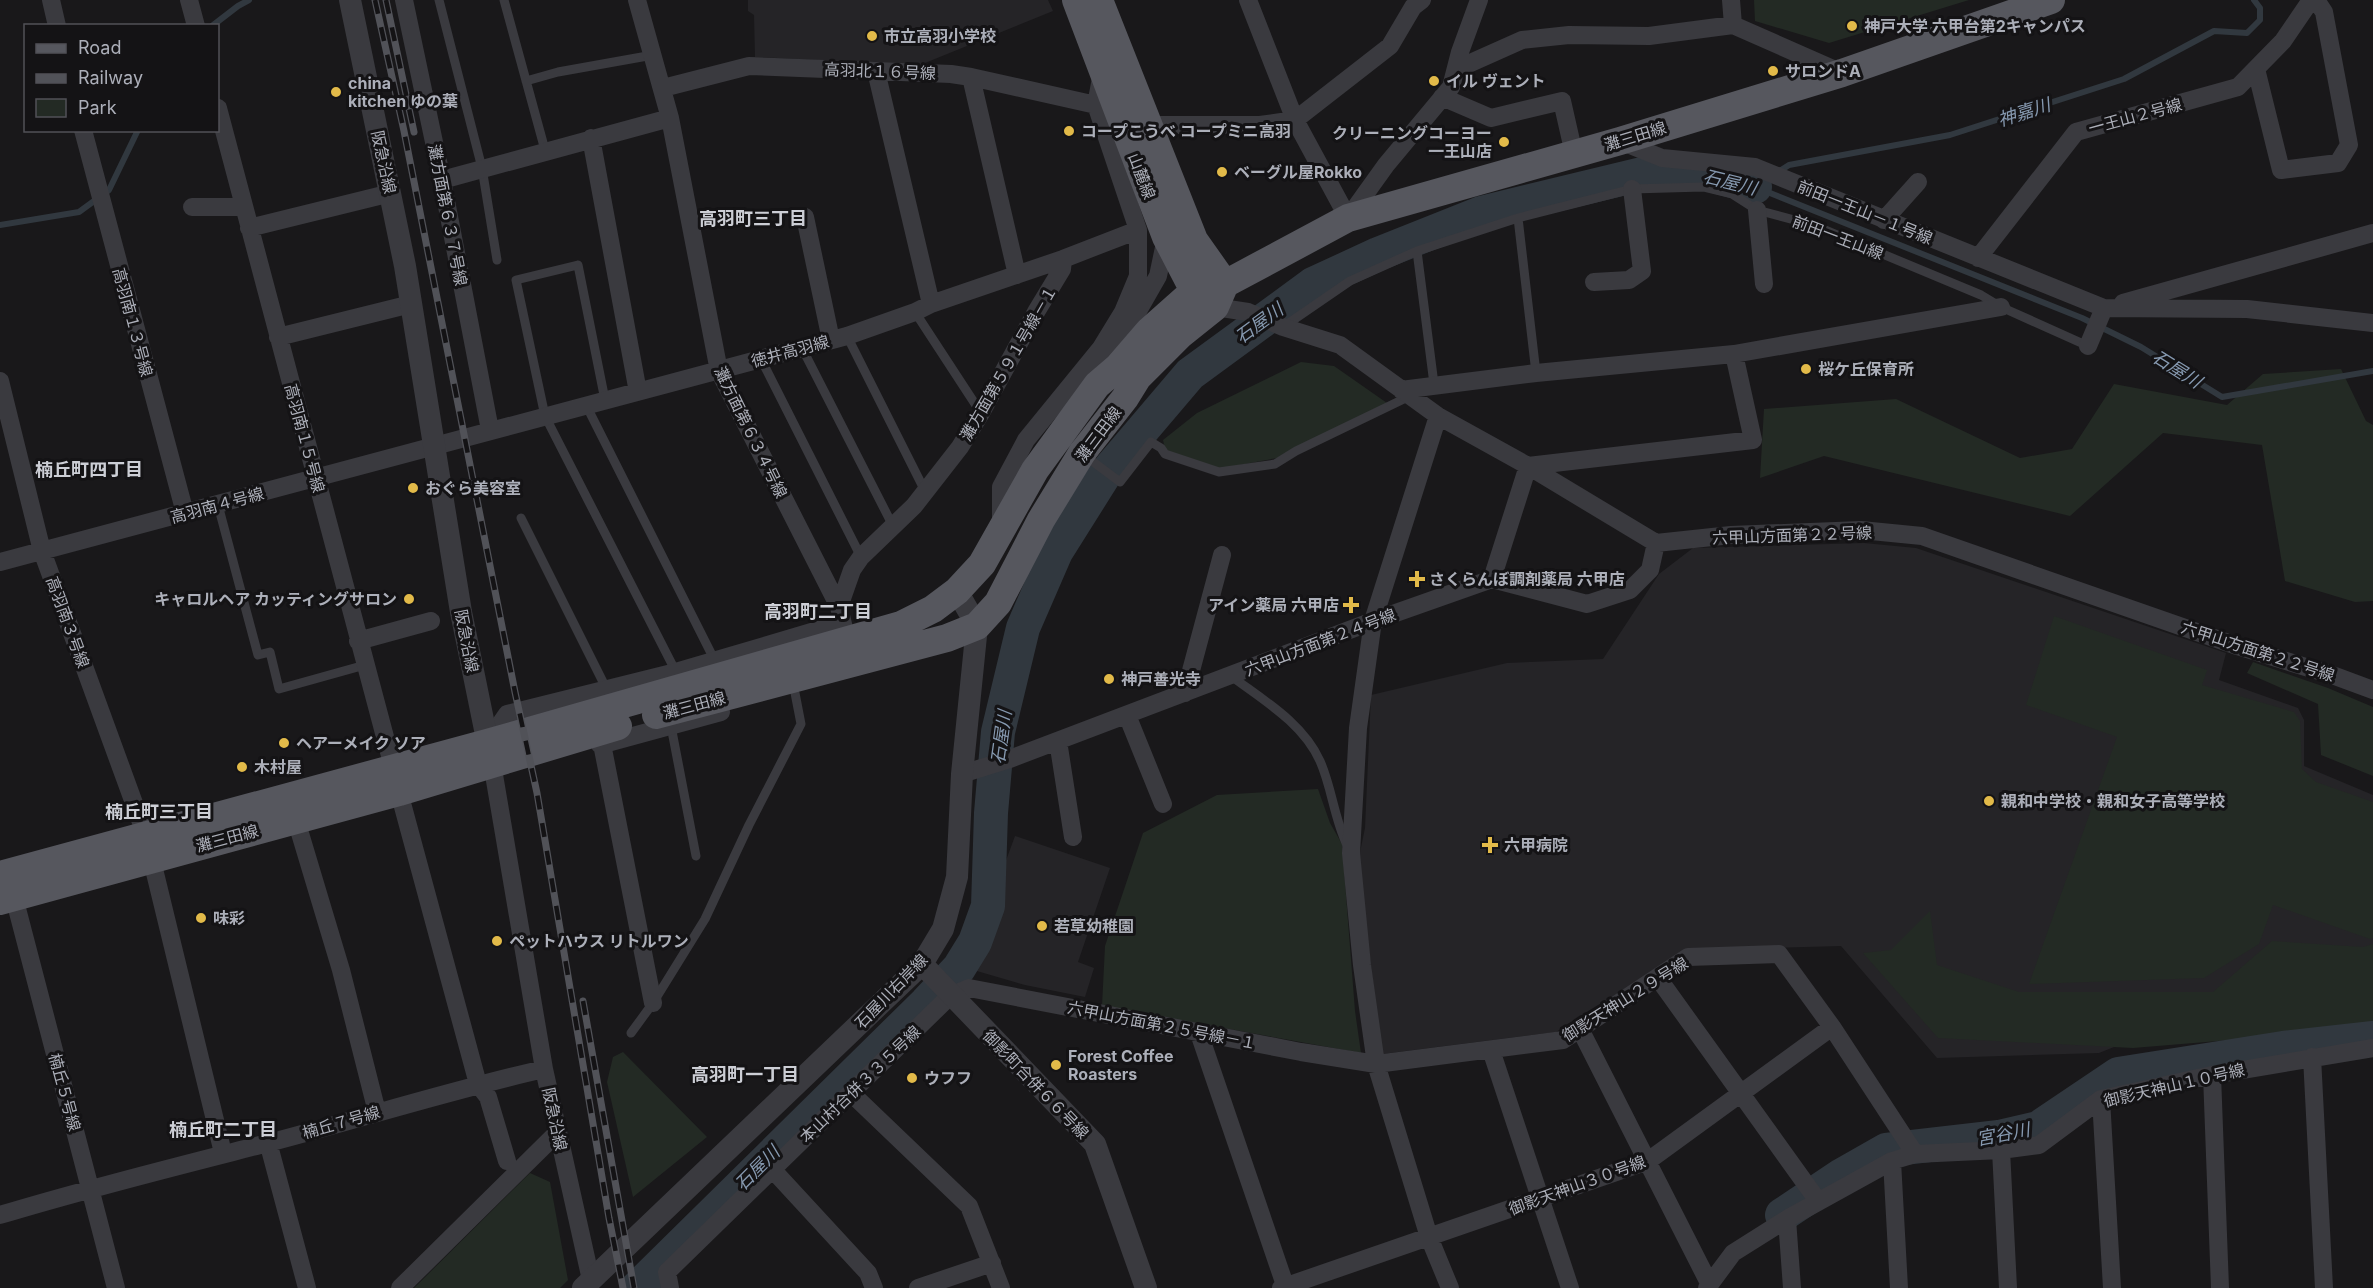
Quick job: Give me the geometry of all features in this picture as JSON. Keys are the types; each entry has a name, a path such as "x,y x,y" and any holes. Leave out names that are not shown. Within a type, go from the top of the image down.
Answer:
{"main road":[{"name":"山麓線","path":"1076,0 1166,237 1211,294"},
{"name":"山麓線","path":"1099,0 1194,240 1211,294"},
{"name":"灘三田線","path":"5,891 149,847 396,780 491,760 668,712 844,634 901,625 933,609 957,591 982,564 1041,462 1097,385 1118,367 1149,331 1348,218 1620,141 1842,73 2051,0"},
{"name":"灘三田線","path":"844,634 947,638 977,626 998,603 1041,520 1138,377 1180,335 1211,294"},
{"name":"灘三田線","path":"149,847 296,820 396,780"}],"street":[{"path":"51,0 57,24"},
{"path":"189,0 196,24"},
{"name":"阪急沿線","path":"350,0 391,193 461,612 491,760 544,1069 587,1284"},
{"name":"灘方面第６３７号線","path":"404,0 442,180 490,430"},
{"name":"灘方面第６３４号線","path":"637,0 670,118 718,371 844,634"},
{"path":"1248,0 1295,120 1348,218 1386,165 1450,87 1479,0"},
{"path":"1148,125 1260,125 1295,120 1390,46 1413,7 1422,0"},
{"path":"1731,0 1733,25"},
{"path":"2256,69 2281,170 2338,163 2349,145 2324,12 2314,0"},
{"name":"一王山２号線","path":"1978,258 2076,132 2238,87 2283,41 2314,0"},
{"path":"1457,69 1522,40 1569,35 1649,36 1733,25 1842,73"},
{"name":"高羽北１６号線","path":"663,88 749,66 951,74 1014,85 1096,105"},
{"path":"876,71 923,308"},
{"path":"1001,531 1001,487 1026,440 1101,348 1124,312 1138,276 1138,230 1096,105 1102,71"},
{"path":"971,77 1017,275"},
{"path":"1442,97 1491,117 1562,100 1574,154"},
{"name":"高羽南１５号線","path":"219,112 358,641 478,1084 488,1097 507,1161"},
{"path":"442,180 545,150 670,118"},
{"name":"高羽南１３号線","path":"83,132 104,216 185,513"},
{"path":"591,138 638,392"},
{"name":"前田一王山－１号線","path":"1620,141 1662,158 1755,167 2104,308"},
{"path":"1884,220 1918,182"},
{"path":"1594,282 1629,280 1642,271 1632,189"},
{"path":"249,228 391,193"},
{"path":"192,207 244,207"},
{"path":"1758,210 1764,284"},
{"path":"805,217 839,338"},
{"name":"徳井高羽線","path":"434,448 490,430 839,338 1138,230"},
{"path":"2104,308 2373,233"},
{"path":"1097,385 1158,276 1166,237"},
{"name":"灘方面第５９１号線－１","path":"844,634 852,570 861,557 914,506 960,447 981,413 1035,312 1062,269 1063,259"},
{"path":"1211,294 1283,327 1340,345 1438,416 1528,466 1656,543 1650,570 1630,590 1587,604 1492,579 1528,466"},
{"path":"278,337 411,304"},
{"path":"1405,393 1434,384 1734,354 2001,307"},
{"path":"2104,308 2247,309 2373,323"},
{"name":"前田一王山線","path":"2088,346 2104,308"},
{"path":"1528,466 1753,440 1734,354"},
{"name":"高羽南３号線","path":"0,381 42,551 149,847 224,1153"},
{"path":"1438,416 1373,621 1358,728 1351,853 1362,965 1376,1064 1429,1237 1450,1288"},
{"name":"高羽南４号線","path":"0,562 434,448"},
{"name":"六甲山方面第２２号線","path":"1656,543 1731,534 1849,531 1922,536 2237,646 2373,690"},
{"path":"1185,693 1222,555"},
{"name":"六甲山方面第２４号線","path":"970,771 1007,760 1373,621 1492,579"},
{"path":"957,591 977,626"},
{"path":"358,641 431,621"},
{"name":"石屋川右岸線","path":"587,1284 922,964 943,929 957,877 970,771 977,626"},
{"path":"844,634 844,680 602,744 491,760 507,714 716,661 844,634"},
{"path":"1127,715 1163,804"},
{"path":"1058,741 1073,837"},
{"path":"602,744 652,1003"},
{"path":"296,820 341,970 377,1112"},
{"name":"楠丘５号線","path":"5,891 90,1188 116,1288"},
{"name":"御影天神山２９号線","path":"1376,1064 1563,1040 1688,957 1779,954 1832,1028 1915,1153"},
{"name":"御影町合併６６号線","path":"922,964 1095,1144 1146,1288"},
{"path":"1658,978 1818,1200"},
{"name":"六甲山方面第２５号線－１","path":"951,996 969,988 1199,1033 1376,1064"},
{"name":"本山村合併３３５号線","path":"668,1280 772,1170 951,996"},
{"name":"御影天神山３０号線","path":"1284,1288 1648,1161 1832,1028"},
{"path":"1580,1029 1706,1280"},
{"path":"1199,1033 1284,1288"},
{"name":"御影天神山１０号線","path":"1706,1280 1733,1253 1818,1200 1892,1161 1915,1153 2001,1150 2039,1145 2102,1099 2212,1075 2373,1048"},
{"path":"1491,1050 1570,1288"},
{"path":"2312,1057 2324,1288"},
{"name":"楠丘７号線","path":"0,1215 90,1188 268,1143 478,1084 544,1069"},
{"path":"2212,1075 2220,1288"},
{"path":"850,1093 969,1206 1001,1288"},
{"path":"2102,1099 2112,1288"},
{"path":"400,1288 557,1133"},
{"path":"268,1143 307,1288"},
{"path":"2001,1150 2008,1288"},
{"path":"1892,1161 1899,1288"},
{"path":"772,1170 868,1273 874,1288"},
{"path":"1787,1219 1792,1288"},
{"path":"918,1288 992,1263"}],"lane":[{"path":"439,0 482,168 497,260"},
{"path":"504,0 545,150"},
{"path":"526,81 558,72 654,55"},
{"name":"前田一王山線","path":"1283,327 1350,281 1417,251 1518,218 1632,189 1703,187 1732,194 1758,210 1813,225 1981,295 2001,307 2088,346"},
{"path":"1518,218 1536,373"},
{"path":"1417,251 1434,384"},
{"path":"605,400 578,265 516,280 545,416 676,672"},
{"path":"923,308 981,413"},
{"path":"839,338 925,492"},
{"path":"802,348 893,526"},
{"path":"761,359 861,557"},
{"path":"1084,455 1120,482 1151,442 1161,448 1165,454 1219,472 1275,465 1296,451 1405,393"},
{"path":"586,405 716,661"},
{"path":"218,505 258,655 270,652 279,689 365,665"},
{"path":"521,518 607,690"},
{"path":"1231,676 1296,725 1320,761 1338,826 1351,853"},
{"path":"631,1033 705,919 748,825 801,724 795,693"},
{"path":"671,726 696,856"}],"shaded area":[{"name":"市立高羽小学校","path":"748,0 1048,0 1053,11 920,65 755,57 754,15 748,11"},
{"name":"親和中学校・親和女子高等学校","path":"1864,543 1916,548 2226,653 2219,680 2298,708 2304,720 2304,766 2373,795 2373,971 2154,1031 2099,1053 1937,1058 1841,946 1687,950 1556,1032 1382,1054 1358,862 1365,828 1371,695 1507,663 1603,659 1659,574 1693,548"},
{"name":"若草幼稚園","path":"1015,836 1110,868 1078,962 1094,968 1085,997 1025,985 970,969 990,937 997,914 1001,867 1004,866"}],"green space":[{"name":"神戸大学 六甲台第2キャンパス","path":"1754,0 1969,0 1829,43 1755,21"},
{"path":"1301,362 1334,366 1387,403 1277,458 1218,469 1166,453 1163,440 1197,413"},
{"path":"2341,369 2366,421 2373,425 2373,601 2355,602 2285,581 2262,445 2163,433 2070,516 1824,456 1760,478 1764,409 1896,399 2020,458 2072,449 2114,384 2227,405 2263,374"},
{"path":"2054,616 2207,670 2202,685 2294,712 2300,721 2302,769 2316,782 2373,802 2373,938 2370,939 2273,905 2259,944 2204,978 2029,984 2117,737 2026,705"},
{"path":"2253,662 2328,688 2373,707 2373,776 2321,755 2318,704 2247,673"},
{"path":"1318,789 1330,823 1342,844 1355,1011 1361,1053 1102,1006 1105,946 1143,833 1217,795"},
{"path":"1930,911 1937,965 2019,992 2213,992 2272,941 2363,947 2373,944 2373,1030 2133,1048 1938,1038 1863,953 1891,950"},
{"path":"623,1052 707,1137 633,1197 607,1082 613,1057"},
{"path":"530,1173 550,1182 568,1280 560,1288 414,1288"}],"waterway":[{"path":"215,24 249,0"},
{"name":"神嘉川","path":"1755,187 1789,165 1950,135 2124,79 2214,31 2247,33 2260,20 2260,8 2254,0"},
{"path":"0,225 79,212 109,190 137,132"},
{"name":"石屋川","path":"637,1288 926,1003 959,968 975,942 988,906 991,813 998,732 1023,628 1056,552 1105,474 1190,374 1313,284 1378,254 1481,213 1646,173 1707,174 1755,187"},
{"name":"石屋川","path":"1755,187 2082,318 2141,347 2222,397 2373,371"},
{"name":"宮谷川","path":"1782,1215 1842,1175 1886,1150 1999,1137 2038,1128 2118,1074 2283,1048 2373,1038"}],"railway":[{"path":"375,0 404,131 537,793 609,1218 623,1288"},
{"path":"386,0 414,132"},
{"path":"583,1001 634,1288"}],"place":[{"name":"神戸大学 六甲台第2キャンパス","path":"1852,26"},
{"name":"市立高羽小学校","path":"872,36"},
{"name":"サロンドA","path":"1773,71"},
{"name":"イル ヴェント","path":"1434,81"},
{"name":"china kitchen ゆの葉","path":"336,92"},
{"name":"コープこうべ コープミニ高羽","path":"1069,131"},
{"name":"クリーニングコーヨー 一王山店","path":"1504,142"},
{"name":"ベーグル屋Rokko","path":"1222,172"},
{"name":"桜ケ丘保育所","path":"1806,369"},
{"name":"おぐら美容室","path":"413,488"},
{"name":"さくらんぼ調剤薬局 六甲店","path":"1417,579"},
{"name":"キャロルヘア カッティングサロン","path":"409,599"},
{"name":"アイン薬局 六甲店","path":"1351,605"},
{"name":"神戸善光寺","path":"1109,679"},
{"name":"ヘアーメイク ソア","path":"284,743"},
{"name":"木村屋","path":"242,767"},
{"name":"親和中学校・親和女子高等学校","path":"1989,801"},
{"name":"六甲病院","path":"1490,845"},
{"name":"味彩","path":"201,918"},
{"name":"若草幼稚園","path":"1042,926"},
{"name":"ペットハウス リトルワン","path":"497,941"},
{"name":"Forest Coffee Roasters","path":"1056,1065"},
{"name":"ウフフ","path":"912,1078"}],"district":[{"name":"高羽町三丁目","path":"753,218"},
{"name":"楠丘町四丁目","path":"89,469"},
{"name":"高羽町二丁目","path":"818,611"},
{"name":"楠丘町三丁目","path":"159,811"},
{"name":"高羽町一丁目","path":"745,1074"},
{"name":"楠丘町二丁目","path":"223,1129"}]}
